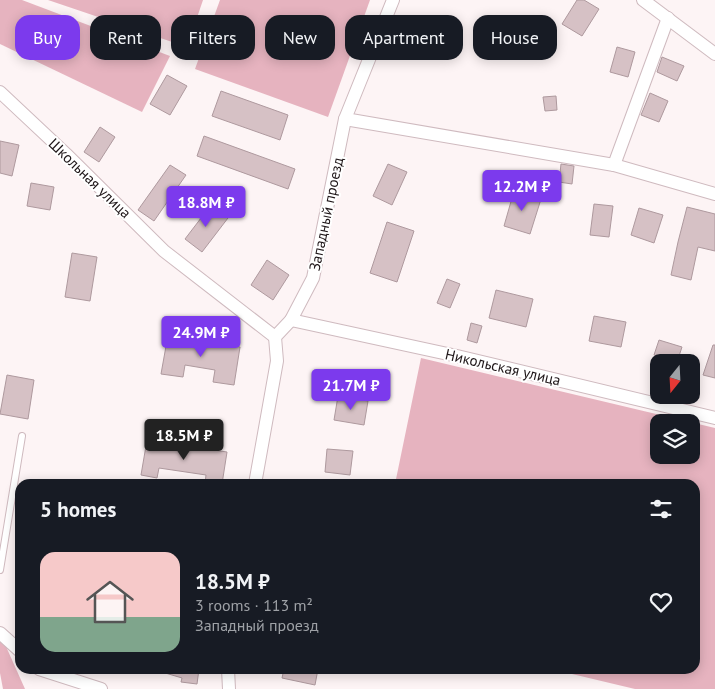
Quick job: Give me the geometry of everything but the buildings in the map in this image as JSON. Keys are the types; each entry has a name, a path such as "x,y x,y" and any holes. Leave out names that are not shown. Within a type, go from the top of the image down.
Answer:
{"street":[{"name":"Западный проезд","path":"275,337 291,320 313,278 345,119 393,0"},
{"path":"643,0 715,54"},
{"path":"614,165 668,18"},
{"name":"Школьная улица","path":"0,92 164,251 275,337"},
{"path":"345,119 614,165 715,194"},
{"name":"Никольская улица","path":"291,320 457,356 715,418"},
{"path":"256,479 277,361 275,337"},
{"path":"0,632 15,646"},
{"path":"54,674 101,689"},
{"path":"228,674 229,689"}],"lane":[{"path":"0,570 22,436"}],"shaded area":[{"path":"0,0 22,0 62,15 15,15 15,51 0,44"},
{"path":"48,0 203,0 198,15 171,15 171,42 161,38 161,15 92,15"},
{"path":"220,0 370,0 365,15 345,15 345,60 348,60 328,117 195,69 198,60 255,60 255,15 215,15"},
{"path":"80,22 90,26 90,60 161,60 161,53 170,56 142,112 33,60 80,60"},
{"path":"421,358 656,414 650,414 650,464 700,464 700,424 715,428 715,689 635,689 572,674 700,674 700,479 396,479"},
{"path":"0,633 15,667 15,674 18,674 25,689 3,689 0,673"}]}
